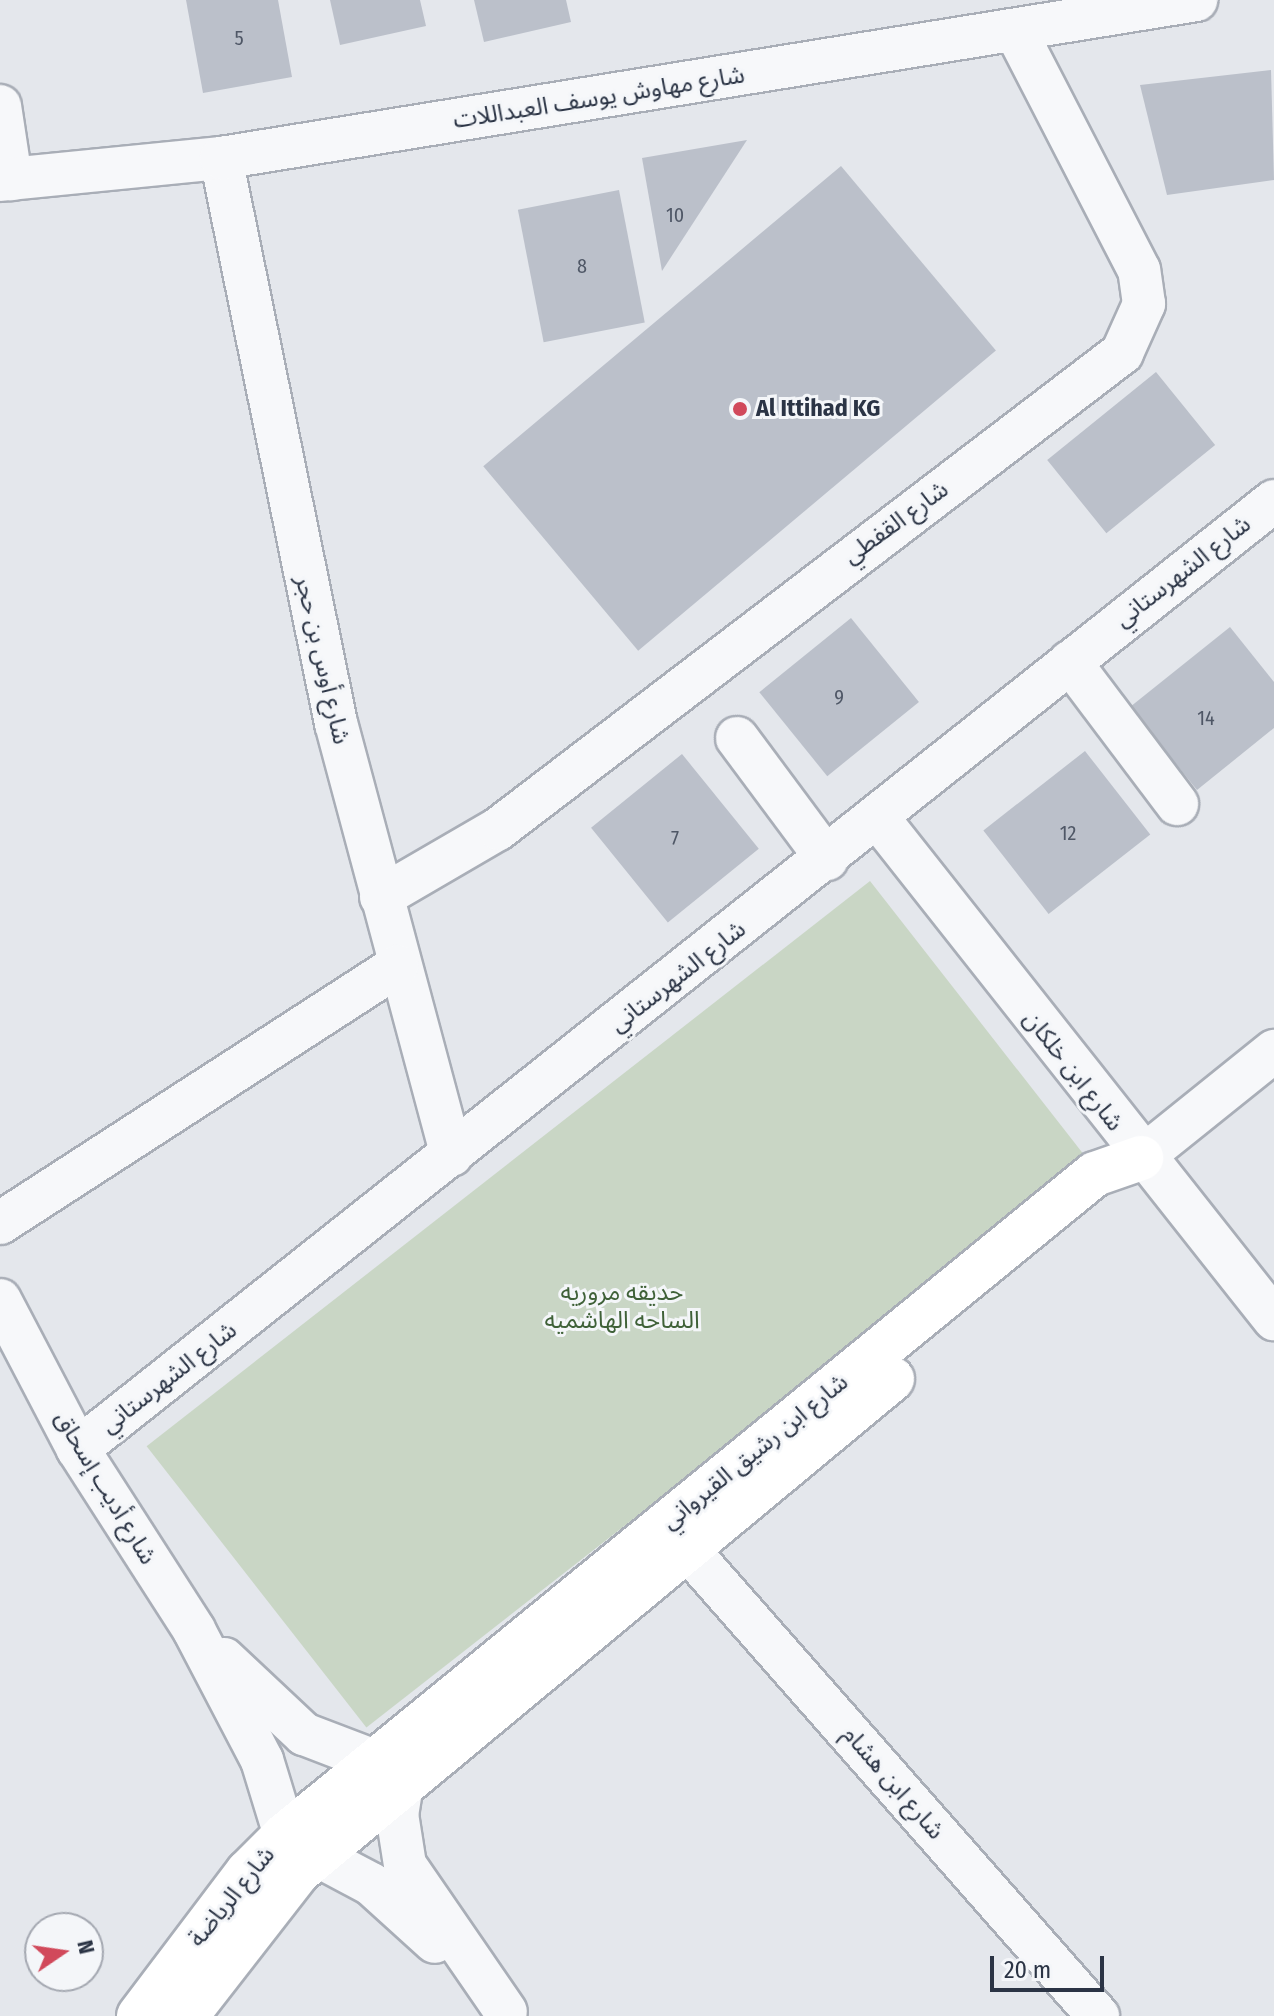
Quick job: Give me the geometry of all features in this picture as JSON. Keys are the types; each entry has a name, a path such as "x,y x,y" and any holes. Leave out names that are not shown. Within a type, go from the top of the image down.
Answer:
{"main road":[{"name":"شارع ابن رشيق القيرواني","path":"389,1773 688,1550 1122,1187 1141,1158"},
{"name":"شارع ابن رشيق القيرواني","path":"389,1773 1095,1174 1141,1158"},
{"name":"شارع الرياضة","path":"139,2016 302,1846 389,1773"},
{"name":"شارع الرياضة","path":"186,2016 269,1904 302,1846"}],"street":[{"name":"شارع مهاوش يوسف العبداللات","path":"6,179 221,158 1017,34 1196,0"},
{"name":"شارع القفطي","path":"381,897 498,829 1122,353 1144,304 1139,270 1017,34"},
{"path":"0,106 6,179"},
{"name":"شارع أوس بن حجر","path":"221,158 294,536 397,966 452,1155"},
{"name":"شارع الشهرستاني","path":"78,1449 827,859 1274,501"},
{"path":"1070,662 1177,804"},
{"path":"737,738 827,859"},
{"name":"شارع ابن خلكان","path":"878,818 1141,1158 1274,1319"},
{"path":"0,1223 397,966"},
{"name":"شارع ابن رشيق القيرواني","path":"1141,1158 1274,1051"},
{"name":"شارع أديب إسحاق","path":"0,1300 78,1449 194,1630 262,1760 302,1846"},
{"name":"شارع ابن هشام","path":"688,1550 1098,2016"},
{"name":"شارع أديب إسحاق","path":"194,1630 304,1734 389,1773"},
{"path":"389,1773 405,1865 506,2015"},
{"path":"302,1846 371,1884 506,2015"}],"green space":[{"name":"حديقه مروريه الساحه الهاشميه","path":"870,881 1090,1162 366,1727 147,1446"}],"building":[{"path":"186,0 278,0 292,77 203,93"},
{"path":"330,0 420,0 426,26 340,45"},
{"path":"474,0 566,0 571,22 484,42"},
{"path":"1271,70 1274,180 1167,195 1140,85"},
{"path":"747,140 662,271 642,158"},
{"name":"Al Ittihad KG","path":"841,166 996,351 638,651 483,466"},
{"path":"619,190 645,323 544,342 518,210"},
{"path":"1156,372 1215,445 1106,533 1047,460"},
{"path":"851,618 919,702 827,776 759,692"},
{"path":"1230,627 1274,682 1274,728 1197,790 1130,707"},
{"path":"1085,751 1150,835 1049,914 983,830"},
{"path":"682,754 759,849 668,922 591,828"}],"place":[{"name":"Al Ittihad KG","path":"740,409"}]}
